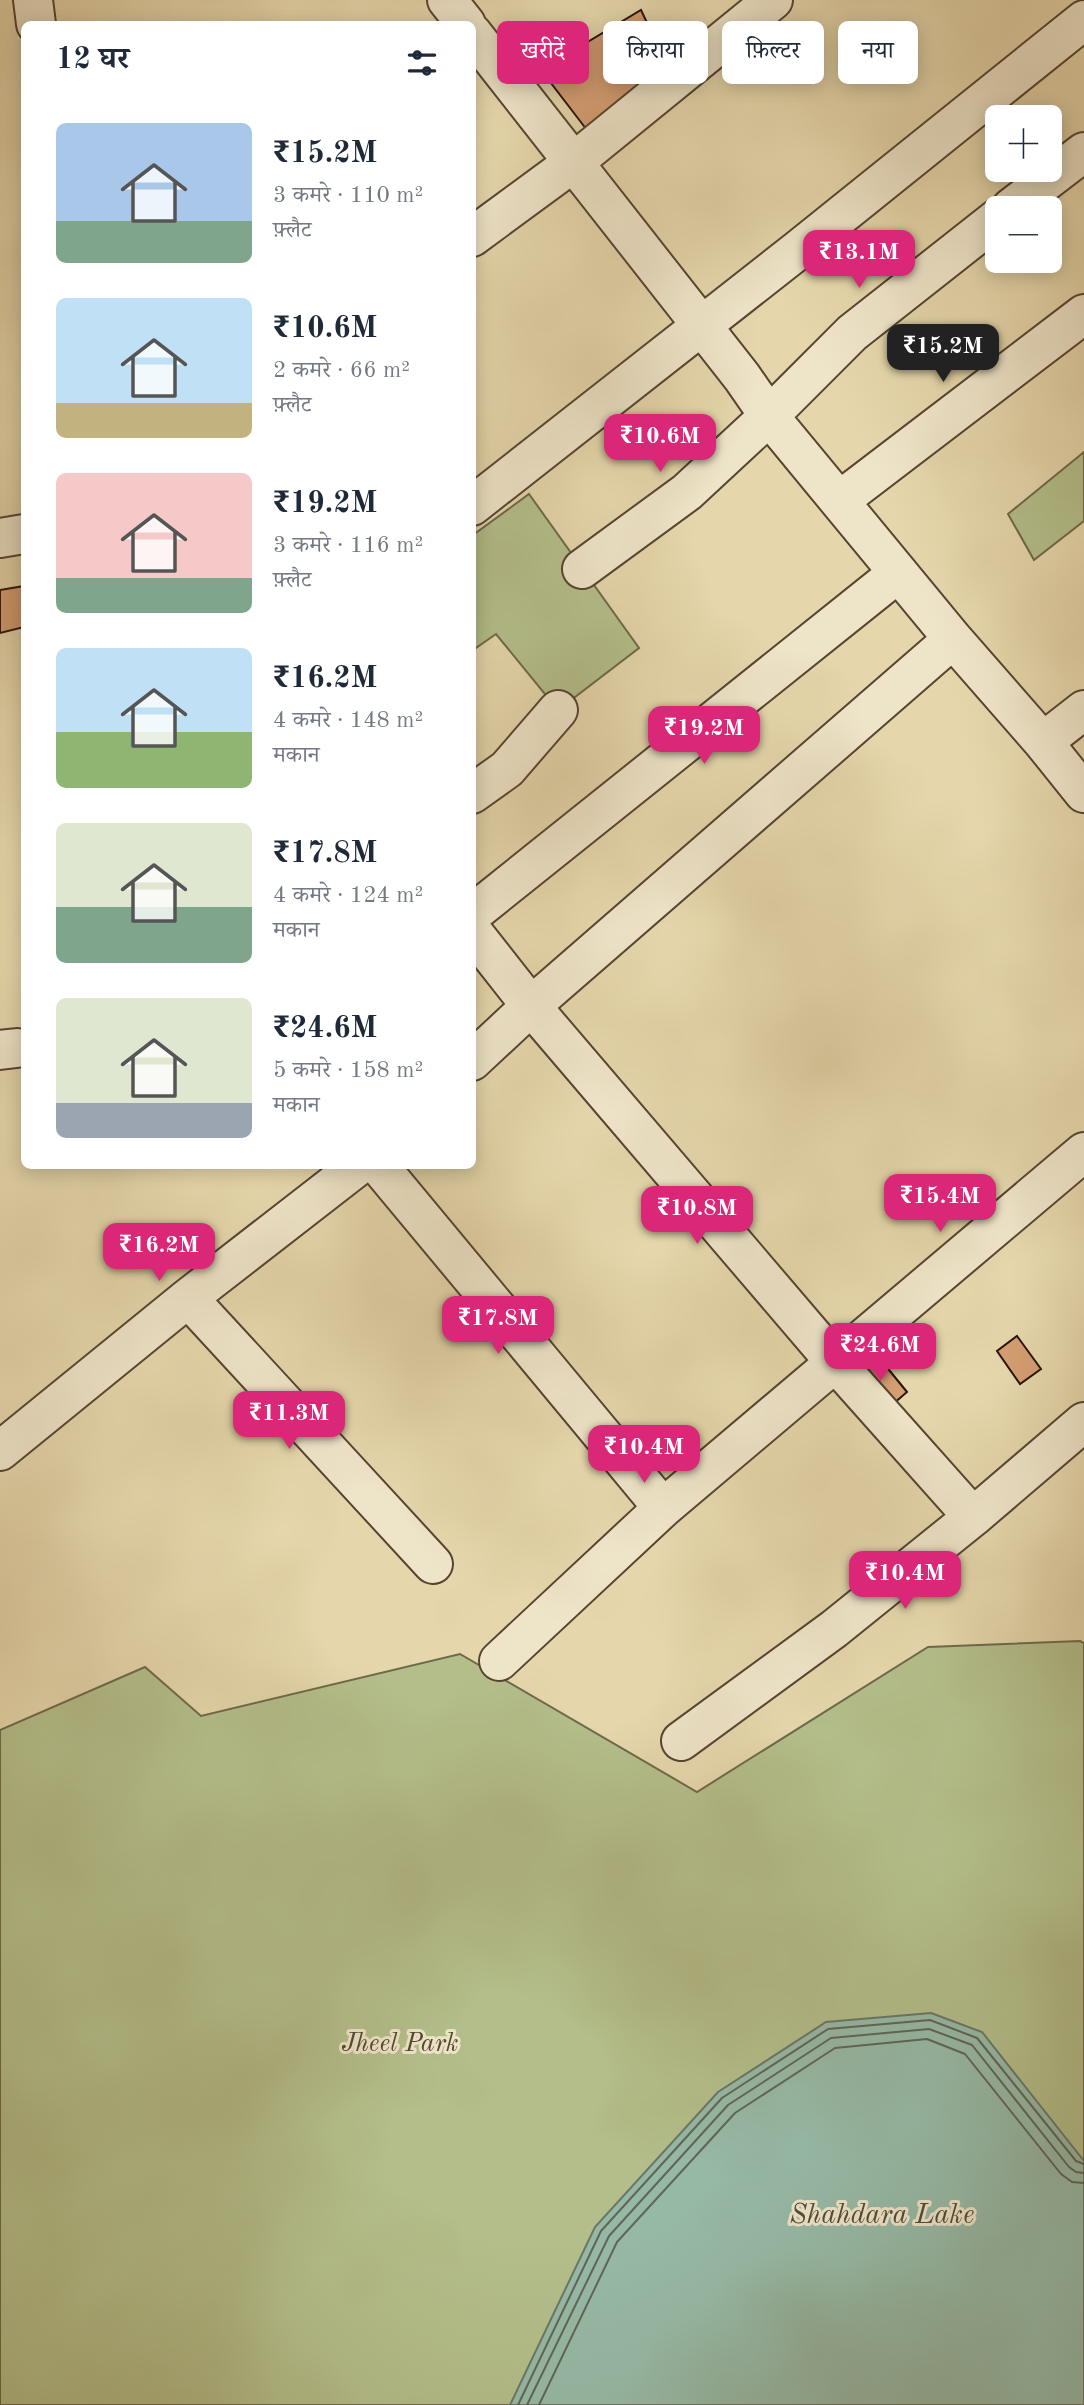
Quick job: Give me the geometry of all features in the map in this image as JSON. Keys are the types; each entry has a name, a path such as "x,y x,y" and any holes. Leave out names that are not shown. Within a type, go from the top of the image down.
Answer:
{"street":[{"path":"33,0 36,21"},
{"path":"447,0 464,21"},
{"path":"476,234 574,162 773,0"},
{"path":"476,503 702,327 1084,20"},
{"path":"476,38 742,377 769,416 1084,793"},
{"path":"1027,196 1084,152"},
{"path":"582,569 687,492 769,416 852,333 985,228"},
{"path":"839,501 1084,314"},
{"path":"0,538 21,534"},
{"path":"476,911 898,573"},
{"path":"476,1057 531,1006 953,639"},
{"path":"476,791 507,769 558,710"},
{"path":"1043,742 1084,710"},
{"path":"476,936 531,1006 835,1362 973,1517"},
{"path":"499,1661 663,1508 1084,1152"},
{"path":"0,1451 188,1298 354,1169"},
{"path":"381,1169 663,1508"},
{"path":"188,1298 433,1563"},
{"path":"681,1741 834,1629 973,1517 1084,1422"}],"green space":[{"path":"1084,452 1084,521 1034,560 1008,514"},
{"path":"529,494 639,648 558,710 496,634 476,648 476,533"},
{"name":"Jheel Park","path":"1080,1641 1084,1643 1084,2405 0,2405 0,1730 145,1667 201,1716 460,1654 697,1792 928,1647"}],"water":[{"name":"Shahdara Lake","path":"931,2013 982,2032 1084,2161 1084,2405 510,2405 595,2227 718,2092 826,2022"}],"building":[{"path":"641,10 646,21 623,21"},
{"path":"603,33 603,84 664,84 590,134 552,84 589,84 589,41"},
{"path":"21,586 21,628 0,633 0,590"},
{"path":"1017,1336 1041,1369 1020,1384 997,1351"},
{"path":"876,1354 907,1392 885,1411 853,1374"}]}
